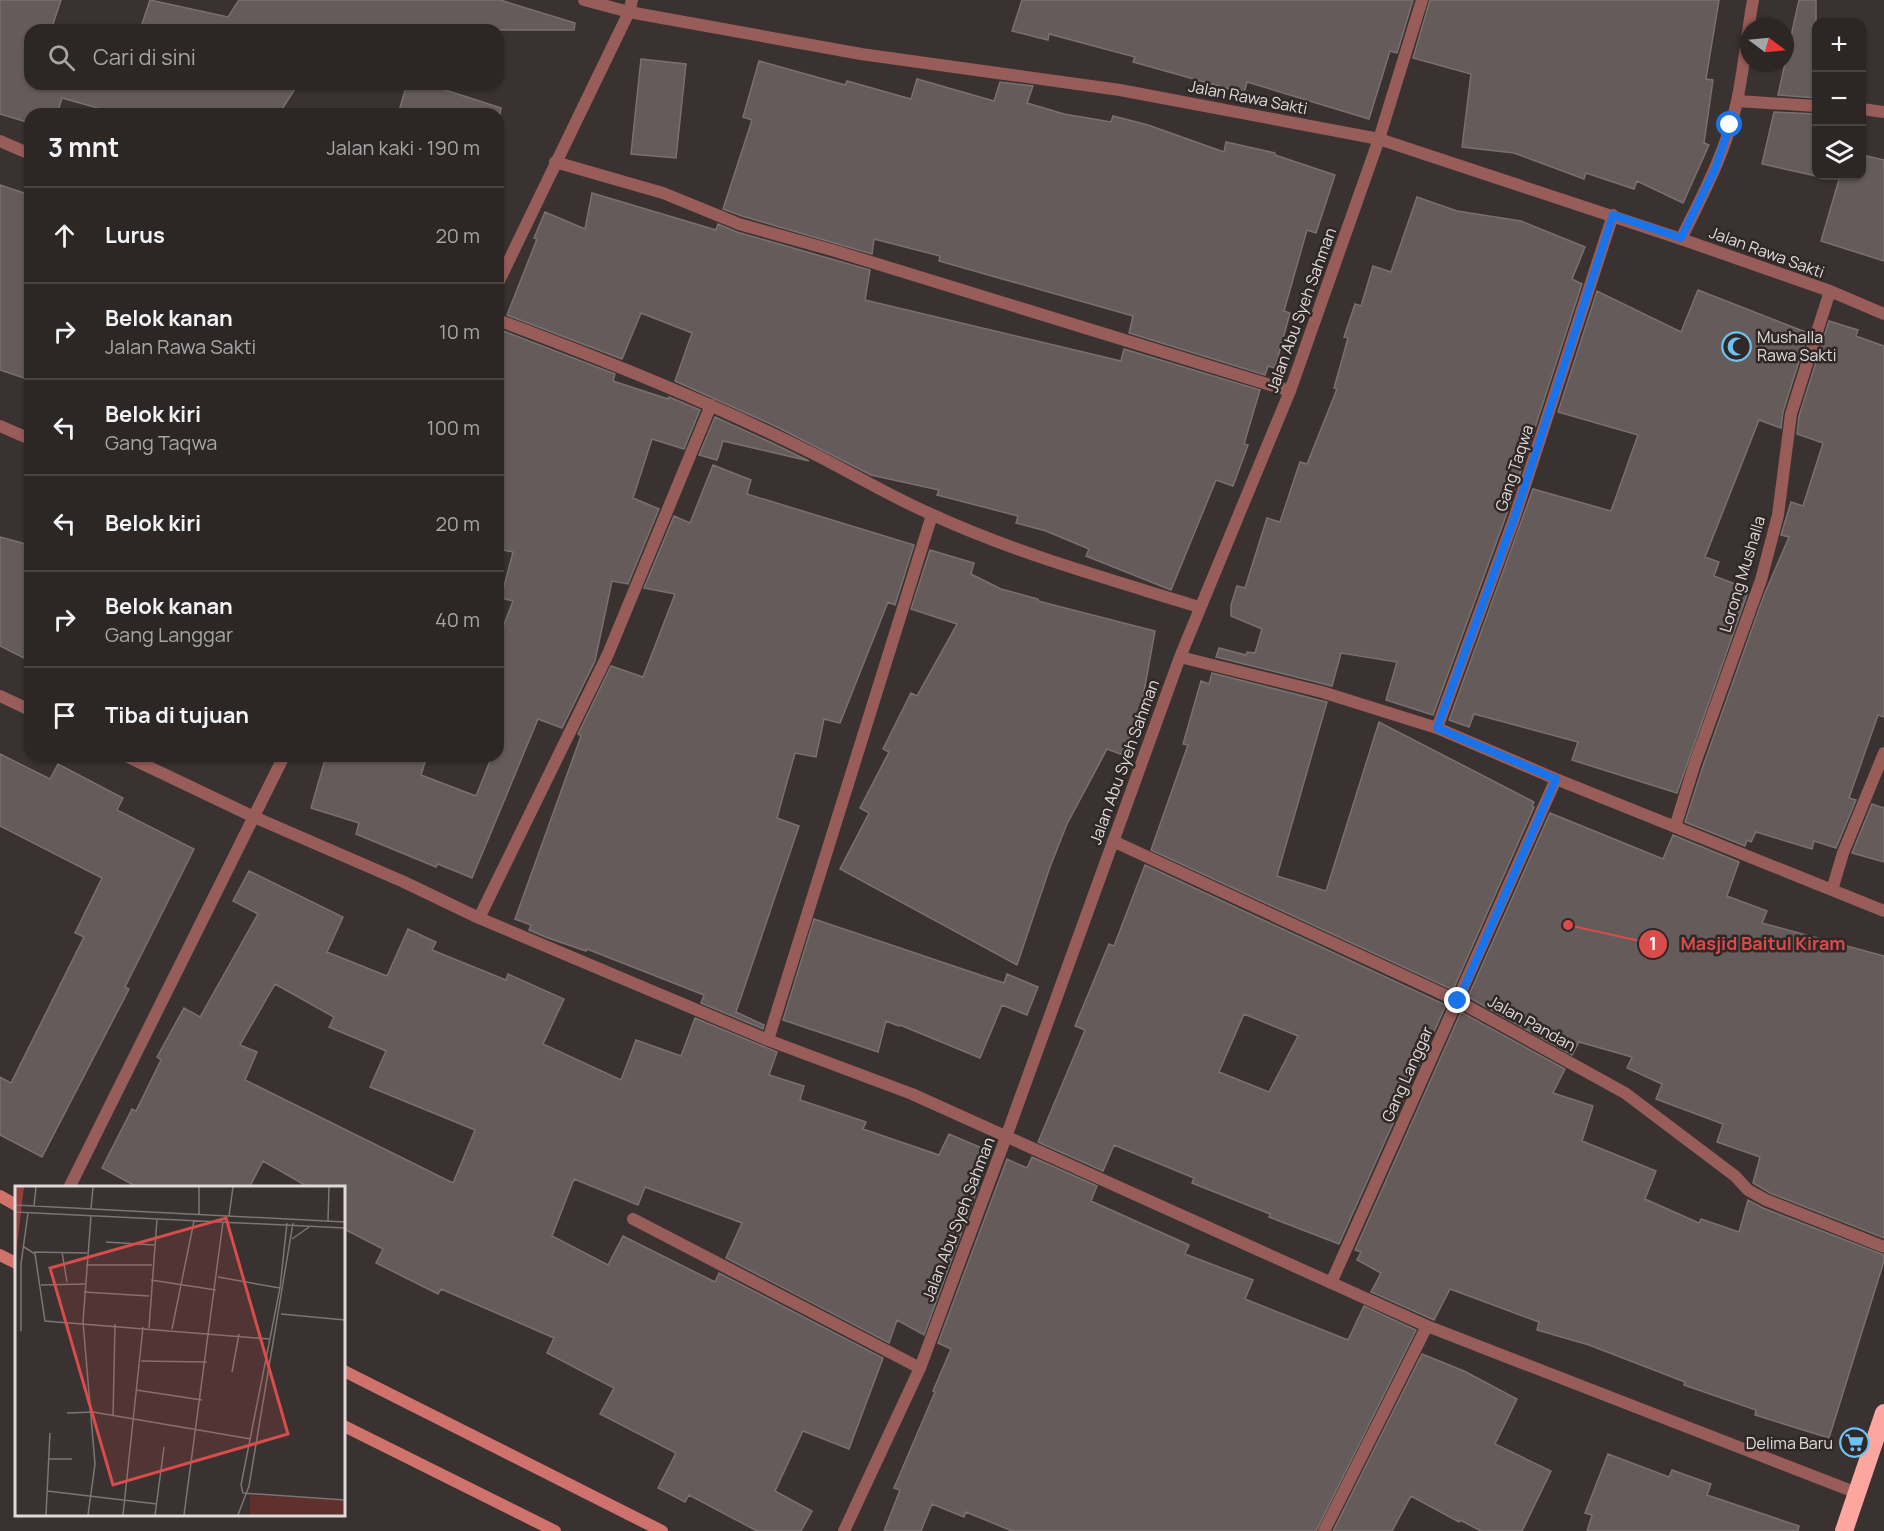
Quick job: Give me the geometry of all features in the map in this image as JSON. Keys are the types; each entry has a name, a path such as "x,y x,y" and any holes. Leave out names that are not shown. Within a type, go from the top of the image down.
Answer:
{"highway":[{"path":"1844,1531 1884,1413"}],"street":[{"name":"Jalan Rawa Sakti","path":"584,0 631,6 861,54 1120,90 1379,139 1681,238 1830,291 1884,314"},
{"name":"Jalan Abu Syeh Sahman","path":"844,1531 920,1368 1179,657 1290,391 1379,139 1422,0"},
{"path":"1681,238 1715,169 1737,101 1753,0"},
{"path":"504,270 631,6"},
{"path":"1737,101 1812,106"},
{"path":"1866,110 1884,112"},
{"path":"0,141 24,151"},
{"path":"555,162 663,193 739,224 832,250 1290,391"},
{"name":"Gang Taqwa","path":"1437,728 1514,519 1613,215"},
{"name":"Lorong Mushalla","path":"1675,827 1695,762 1761,580 1778,514 1791,414 1830,291"},
{"path":"504,322 594,356 711,405 812,453 932,515 1032,555 1199,607"},
{"path":"479,918 608,654 711,405"},
{"path":"0,426 24,436"},
{"path":"768,1040 932,515"},
{"path":"1179,657 1322,692 1437,728 1556,779 1884,911"},
{"path":"0,696 24,707"},
{"path":"1832,890 1843,853 1884,753"},
{"path":"139,762 254,817 404,882 479,918 768,1040 912,1094 1427,1326 1857,1493"},
{"path":"70,1186 281,762"},
{"name":"Gang Langgar","path":"1331,1283 1556,779"},
{"name":"Jalan Pandan","path":"1113,841 1458,1001 1625,1093 1735,1176 1748,1190 1766,1200 1884,1247"},
{"path":"0,1196 15,1204"},
{"path":"633,1219 920,1368"},
{"path":"0,1255 15,1262"},
{"path":"1324,1531 1427,1326"},
{"path":"345,1372 662,1531"},
{"path":"345,1426 555,1531"}],"building":[{"path":"0,0 61,0 53,24 24,24 24,90 294,90 283,108 98,108 62,98 59,108 24,108 24,121 0,114"},
{"path":"150,0 228,17 239,0 500,0 575,23 574,30 504,30 504,24 142,24"},
{"path":"1022,0 1413,0 1397,53 1390,51 1369,119 1247,82 1244,93 1133,62 1135,57 1049,34 1048,40 1012,31"},
{"path":"1430,0 1719,0 1706,79 1713,80 1704,143 1709,145 1683,203 1637,181 1634,189 1586,173 1584,179 1514,153 1462,147 1471,74 1413,58"},
{"path":"1799,0 1816,0 1816,18 1812,18 1812,98 1778,95 1783,72 1794,72 1794,23"},
{"path":"641,59 686,64 676,158 631,154"},
{"path":"759,61 845,85 847,81 911,99 917,79 994,101 1000,82 1033,86 1027,103 1064,114 1111,122 1113,116 1148,125 1224,152 1226,142 1275,153 1275,155 1335,175 1316,233 1307,230 1284,311 1290,313 1275,368 1268,366 1265,375 1129,333 1133,316 939,261 940,256 874,239 872,254 723,209 752,120 743,117"},
{"path":"405,90 446,90 501,108 400,108"},
{"path":"1774,112 1812,114 1812,175 1762,164"},
{"path":"1866,156 1884,160 1884,261 1821,241 1839,180 1866,180"},
{"path":"0,185 24,193 24,378 0,370"},
{"path":"592,193 716,230 718,224 737,232 870,270 865,300 1121,361 1124,349 1260,390 1244,444 1248,445 1233,486 1216,480 1171,590 1086,556 1089,549 1046,531 1016,523 1018,516 937,495 939,490 871,475 777,427 675,381 692,333 641,313 622,359 507,315 537,239 534,238 545,212 585,229"},
{"path":"1417,197 1457,211 1521,221 1585,247 1572,279 1582,284 1506,516 1433,715 1386,700 1397,662 1341,653 1332,686 1216,657 1219,648 1246,655 1247,652 1255,653 1262,629 1231,616 1231,605 1237,586 1245,588 1267,518 1280,522 1300,462 1307,464 1337,389 1334,388 1348,338 1344,337 1355,304 1361,306 1373,266 1391,272"},
{"path":"1698,290 1808,333 1783,412 1781,428 1759,420 1705,557 1719,562 1714,576 1749,589 1677,793 1572,760 1578,742 1474,714 1469,727 1449,720 1533,489 1611,511 1638,435 1558,412 1597,291 1681,332"},
{"path":"1829,321 1858,330 1856,336 1884,346 1884,717 1878,715 1849,798 1856,800 1836,848 1814,841 1812,849 1756,832 1751,842 1747,840 1745,846 1685,822 1764,595 1789,537 1781,535 1791,502 1803,506 1823,443 1797,434 1799,416"},
{"path":"504,331 615,374 613,381 668,399 669,397 700,410 684,449 652,439 633,498 659,509 628,584 612,581 595,661 562,728 538,719 472,878 438,864 436,867 356,834 359,823 311,808 324,762 425,762 421,775 476,796 490,762 504,762 504,624 513,601 504,599 504,586 513,552 504,550"},
{"path":"715,417 809,461 723,441 717,460 699,455"},
{"path":"713,465 751,480 747,494 914,545 895,605 888,602 840,723 824,719 816,757 795,753 777,818 799,826 736,1012 764,1025 763,1029 701,1003 704,995 587,949 586,951 548,938 529,930 531,925 515,919 581,736 578,734 611,666 643,677 675,594 644,588 674,516 690,523"},
{"path":"0,537 24,543 24,658 0,646"},
{"path":"930,550 974,563 971,574 1001,589 1038,599 1038,601 1155,631 1137,730 1133,728 1123,755 1107,749 1067,824 1017,965 840,869 869,813 860,808 889,752 883,749 911,693 917,696 957,624 911,609"},
{"path":"1212,673 1327,702 1277,876 1326,891 1379,722 1534,802 1532,806 1534,807 1453,990 1151,850 1188,745 1183,744 1201,681 1209,684"},
{"path":"0,754 50,779 58,764 123,798 117,810 194,849 125,987 129,989 42,1157 0,1135 0,1077 11,1083 84,937 75,933 102,878 0,826"},
{"path":"1872,804 1884,808 1884,862 1852,853"},
{"path":"1550,813 1663,859 1673,835 1739,862 1727,896 1767,911 1762,923 1884,956 1884,1238 1770,1193 1753,1183 1760,1157 1717,1142 1723,1124 1656,1099 1662,1084 1627,1068 1632,1057 1579,1042 1572,1055 1468,997"},
{"path":"1145,865 1446,1005 1339,1244 1269,1217 1270,1214 1192,1183 1194,1178 1114,1145 1103,1171 1038,1142 1085,1030 1075,1026 1109,944 1114,946","holes":["1244,1014 1298,1036 1269,1092 1219,1072"]},
{"path":"249,871 343,917 327,952 387,976 408,929 436,942 432,950 506,980 508,974 564,999 543,1044 621,1080 636,1040 681,1056 695,1018 777,1052 769,1075 804,1086 800,1100 866,1122 863,1129 939,1155 949,1134 991,1152 924,1335 897,1320 889,1343 726,1258 742,1223 645,1187 638,1205 574,1179 552,1236 608,1265 623,1236 715,1282 719,1273 883,1358 849,1449 803,1431 775,1491 812,1511 801,1531 757,1531 689,1495 685,1502 658,1488 676,1453 600,1414 614,1388 547,1353 554,1338 441,1289 438,1294 376,1263 383,1249 345,1230 345,1186 307,1186 263,1161 250,1186 135,1186 102,1168 132,1109 136,1111 161,1060 157,1057 184,1008 200,1017 258,914 233,901","holes":["275,984 334,1017 329,1027 386,1051 370,1087 475,1130 453,1183 245,1080 257,1052 240,1045"]},
{"path":"814,919 1004,983 1007,974 1038,987 1027,1015 1002,1005 980,1058 886,1021 878,1052 783,1020"},
{"path":"1461,1012 1565,1069 1553,1093 1593,1106 1582,1141 1656,1171 1645,1199 1699,1223 1701,1219 1739,1232 1748,1200 1884,1255 1829,1438 1755,1415 1756,1410 1684,1385 1685,1382 1589,1345 1537,1330 1539,1322 1450,1289 1434,1320 1371,1292 1381,1273 1357,1260 1361,1252 1355,1250"},
{"path":"1032,1157 1097,1186 1091,1201 1189,1245 1185,1254 1253,1280 1245,1299 1348,1340 1364,1306 1416,1330 1316,1531 1012,1531 966,1512 964,1517 932,1504 921,1531 884,1531 900,1490 894,1488 951,1349 938,1343 1007,1159 1027,1168"},
{"path":"1422,1354 1464,1371 1517,1399 1495,1444 1551,1471 1522,1531 1481,1531 1411,1496 1392,1531 1333,1531"},
{"path":"1608,1454 1669,1477 1672,1470 1711,1484 1707,1495 1799,1526 1798,1531 1587,1531 1592,1515 1585,1513"}],"place":[{"name":"Mushalla Rawa Sakti","path":"1736,346"},
{"name":"Masjid Baitul Kiram","path":"1568,925"},
{"name":"Delima Baru","path":"1854,1443"}],"route":[{"path":"1458,1001 1556,779 1437,728 1514,519 1613,215 1681,238 1715,169 1730,125"}]}
